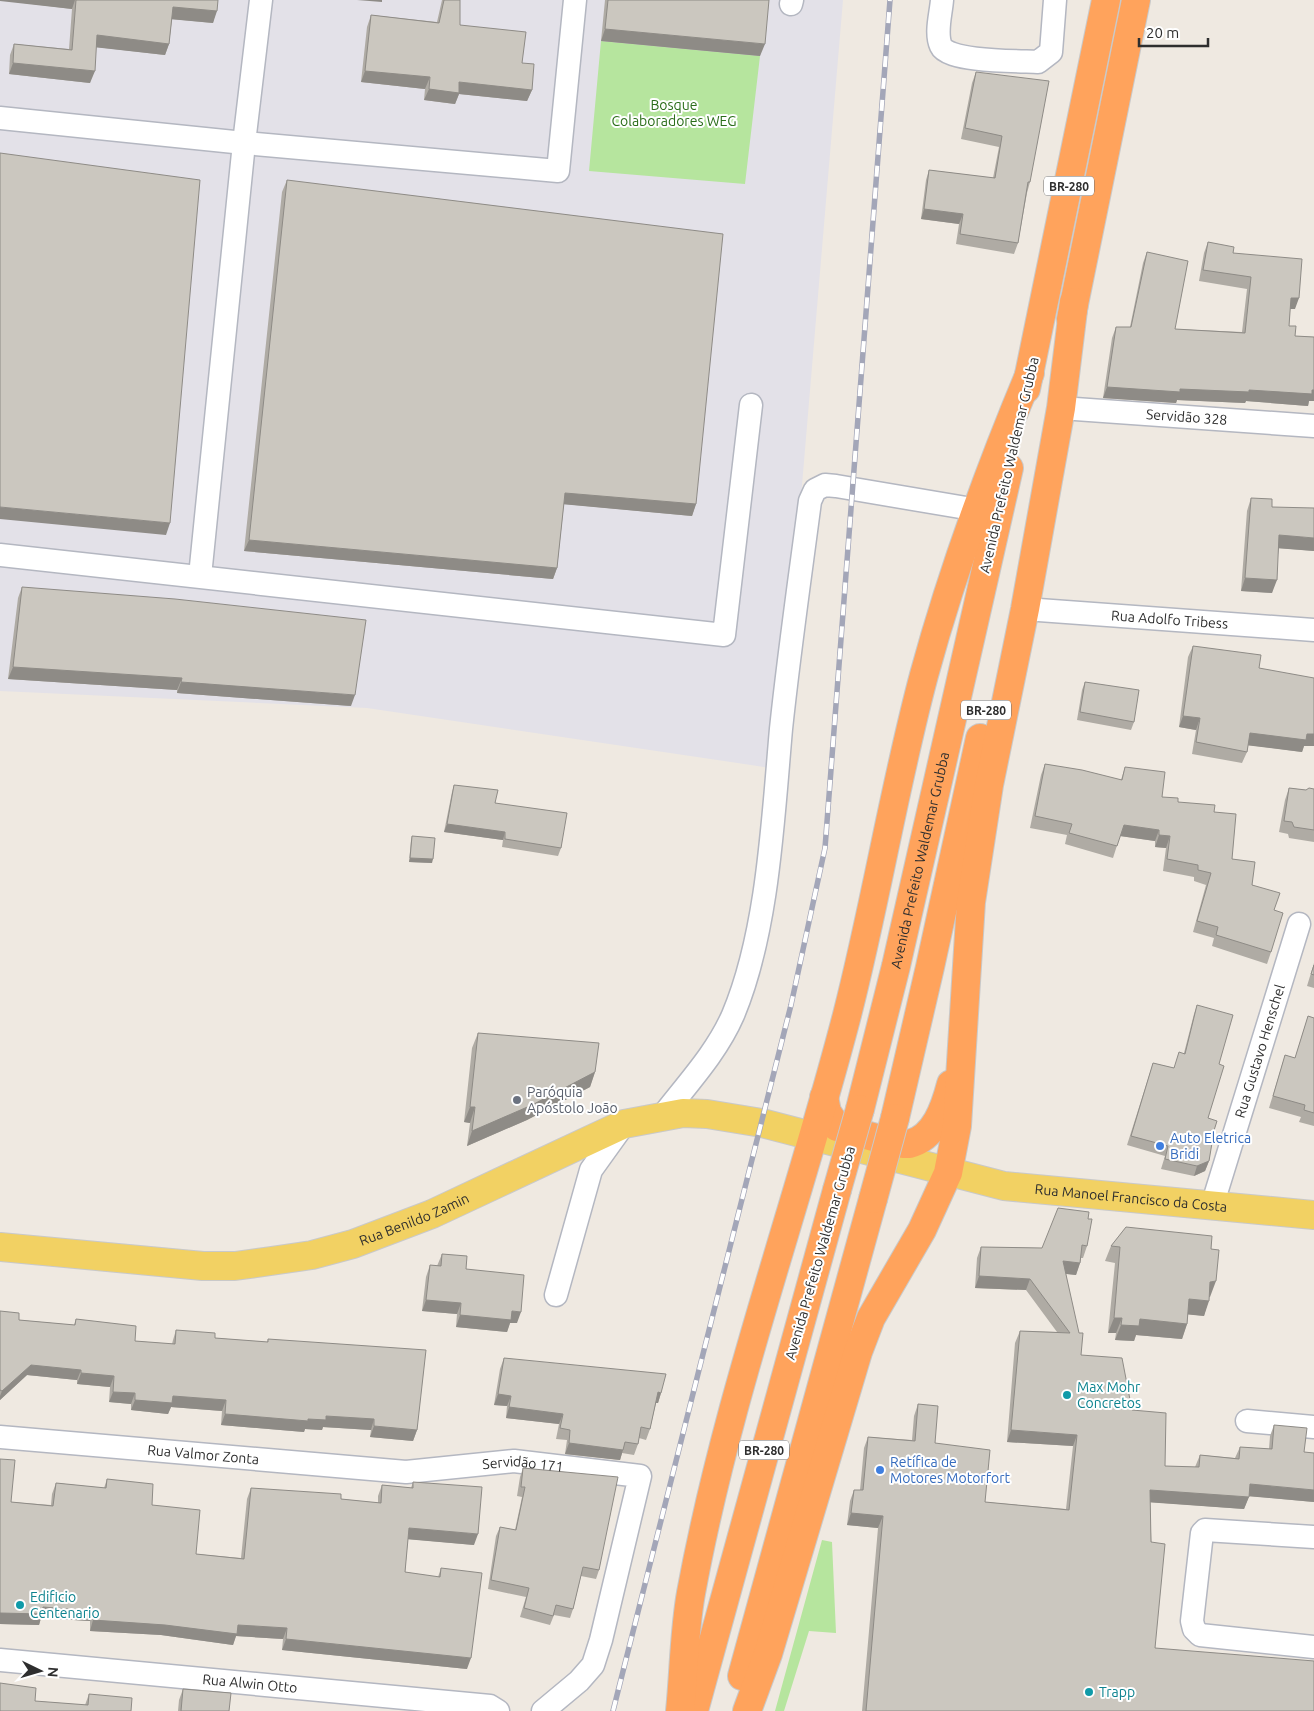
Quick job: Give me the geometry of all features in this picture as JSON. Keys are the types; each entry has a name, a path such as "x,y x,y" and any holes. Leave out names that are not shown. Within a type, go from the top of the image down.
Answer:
{"highway":[{"name":"Avenida Prefeito Waldemar Grubba","path":"694,1711 860,1109 896,966 1030,373 1106,0"},
{"name":"Avenida Prefeito Waldemar Grubba","path":"733,1711 895,1118 930,968 1074,302 1136,0"},
{"path":"748,1711 768,1654 858,1352 871,1318 922,1230 948,1173 957,1126 971,902 990,785 1025,609 1061,408 1074,302"},
{"path":"680,1711 690,1597 711,1499 777,1255 813,1136 849,1006 925,674 1006,429 1030,373"},
{"path":"824,1097 827,1112 837,1127 907,1145 926,1137 937,1122 949,1090 961,1044"}],"main road":[{"name":"Rua Benildo Zamin","path":"0,1247 202,1266 235,1266 312,1255 353,1244 432,1214 624,1124 664,1114 707,1114 762,1123 813,1136"},
{"name":"Rua Manoel Francisco da Costa","path":"813,1136 948,1173 1004,1186 1314,1215"}],"street":[{"path":"200,576 244,143 262,0"},
{"path":"0,118 244,143 558,171 575,0"},
{"path":"942,0 939,39 942,48 947,54 979,59 1038,62 1051,52 1055,0"},
{"path":"0,555 724,635 751,405"},
{"name":"Servidão 328","path":"1061,408 1314,426"},
{"path":"664,1114 710,1055 732,1016 747,974 763,898 790,654 810,501 815,490 826,485 836,486 978,510"},
{"name":"Rua Adolfo Tribess","path":"1025,609 1314,630"},
{"name":"Rua Gustavo Henschel","path":"1212,1206 1299,924"},
{"path":"556,1295 592,1170 624,1124"},
{"path":"1248,1421 1310,1426"},
{"name":"Rua Valmor Zonta","path":"0,1437 406,1472"},
{"name":"Servidão 171","path":"406,1472 514,1461 640,1476 601,1640 593,1665 579,1681 543,1711"},
{"path":"1314,1537 1205,1530 1202,1533 1192,1621 1194,1629 1200,1635 1314,1647"},
{"name":"Rua Alwin Otto","path":"0,1660 490,1706 498,1711"}],"shaded area":[{"path":"0,0 843,0 778,769 367,708 0,691"}],"green space":[{"name":"Bosque Colaboradores WEG","path":"601,41 760,56 745,184 589,171"},
{"path":"822,1540 832,1542 836,1633 809,1631 784,1711 775,1711"}],"building":[{"path":"76,0 218,0 217,11 173,7 169,44 97,35 95,71 13,63 14,44 72,50"},
{"path":"444,0 460,0 460,25 526,32 522,63 534,64 532,90 459,82 459,93 429,89 430,77 365,71 371,15 439,23"},
{"path":"608,0 769,0 765,44 605,29"},
{"path":"976,72 1049,81 1030,182 1028,182 1018,243 960,234 963,214 924,209 929,170 995,178 1002,136 965,128"},
{"path":"0,153 200,180 170,523 0,507"},
{"path":"287,180 723,234 696,504 565,493 557,568 249,540"},
{"path":"1208,242 1234,247 1233,253 1302,259 1299,298 1291,298 1289,326 1296,326 1295,336 1314,337 1314,390 1312,390 1312,394 1249,390 1249,392 1180,389 1180,392 1107,387 1116,327 1131,327 1147,252 1188,261 1175,329 1245,333 1251,277 1203,270"},
{"path":"1251,498 1272,499 1272,507 1314,508 1314,538 1279,535 1277,580 1245,578"},
{"path":"22,587 175,599 366,620 355,695 181,682 182,678 13,667"},
{"path":"1193,646 1261,655 1259,668 1314,678 1314,734 1307,734 1306,740 1250,733 1247,752 1196,742 1200,718 1183,716"},
{"path":"1085,682 1139,690 1134,722 1080,712"},
{"path":"1045,764 1082,770 1122,780 1125,767 1165,772 1162,797 1178,798 1178,802 1215,805 1214,812 1236,814 1232,859 1255,862 1252,885 1280,893 1274,910 1283,913 1271,952 1216,935 1218,927 1197,921 1211,873 1198,870 1198,865 1167,859 1170,836 1159,835 1159,830 1124,825 1117,846 1069,833 1072,824 1035,816"},
{"path":"454,785 498,790 495,803 567,813 561,848 505,839 505,832 447,824"},
{"path":"1289,788 1314,789 1314,830 1294,827 1292,822 1284,821"},
{"path":"412,836 435,838 433,859 410,858"},
{"path":"1197,1005 1233,1015 1219,1064 1224,1066 1208,1118 1217,1121 1210,1143 1212,1143 1209,1161 1197,1166 1165,1159 1168,1146 1131,1136 1153,1063 1174,1068 1179,1052 1185,1054"},
{"path":"1308,1016 1314,1018 1314,1113 1304,1110 1305,1105 1273,1096 1285,1055 1295,1058"},
{"name":"Paróquia Apóstolo João","path":"478,1033 599,1043 595,1072 532,1105 472,1131 475,1107 470,1107"},
{"path":"1058,1208 1089,1212 1088,1219 1092,1219 1087,1246 1082,1245 1080,1263 1063,1261 1079,1333 1083,1333 1081,1355 1122,1358 1132,1410 1166,1413 1165,1466 1199,1467 1200,1455 1239,1459 1240,1447 1272,1449 1274,1425 1307,1428 1304,1452 1314,1453 1314,1490 1250,1484 1249,1497 1150,1490 1151,1542 1165,1544 1155,1648 1314,1661 1314,1711 866,1711 883,1516 851,1513 854,1490 863,1490 868,1437 915,1441 918,1404 938,1406 935,1443 990,1450 985,1502 1069,1510 1077,1435 1011,1430 1020,1331 1070,1333 1030,1279 979,1276 981,1247 1042,1248"},
{"path":"1126,1227 1212,1236 1211,1249 1219,1250 1216,1281 1210,1282 1209,1301 1189,1299 1187,1324 1140,1319 1139,1326 1121,1325 1122,1318 1114,1318 1120,1247 1111,1246"},
{"path":"442,1254 467,1256 466,1269 524,1275 521,1312 512,1311 511,1320 460,1315 461,1303 426,1300 430,1265 441,1266"},
{"path":"0,1311 19,1313 19,1320 75,1325 76,1319 136,1326 135,1341 175,1344 176,1330 215,1333 215,1338 268,1342 268,1339 426,1350 417,1430 374,1426 374,1419 326,1416 326,1420 308,1419 308,1421 225,1414 226,1400 173,1396 172,1403 135,1400 135,1393 113,1392 114,1376 81,1373 81,1370 31,1365 2,1391 0,1390"},
{"path":"504,1358 666,1374 661,1393 658,1392 650,1429 641,1427 638,1444 625,1442 623,1450 569,1443 570,1430 560,1428 563,1414 509,1407 511,1396 498,1394"},
{"path":"0,1459 15,1460 11,1502 53,1506 56,1483 106,1488 107,1479 153,1484 152,1505 200,1510 196,1554 244,1559 251,1488 341,1494 341,1499 381,1503 382,1485 413,1488 413,1482 482,1487 478,1534 409,1528 405,1572 440,1577 441,1568 482,1573 471,1658 286,1639 287,1628 238,1625 237,1634 165,1625 93,1620 94,1611 43,1607 42,1614 0,1613"},
{"path":"523,1468 618,1477 599,1570 583,1567 573,1609 556,1605 553,1616 524,1608 529,1588 491,1580 500,1527 516,1530 525,1487 521,1487"},
{"path":"0,1683 36,1688 35,1701 88,1705 89,1694 132,1698 131,1711 0,1711"},
{"path":"183,1689 231,1693 229,1711 181,1711"}],"railway":[{"path":"613,1711 791,1005 825,848 890,0"}],"place":[{"name":"Paróquia Apóstolo João","path":"517,1100"},
{"name":"Auto Eletrica Bridi","path":"1160,1146"},
{"name":"Max Mohr Concretos","path":"1067,1395"},
{"name":"Retífica de Motores Motorfort","path":"880,1470"},
{"name":"Edificio Centenario","path":"20,1605"},
{"name":"Trapp","path":"1089,1692"}]}
